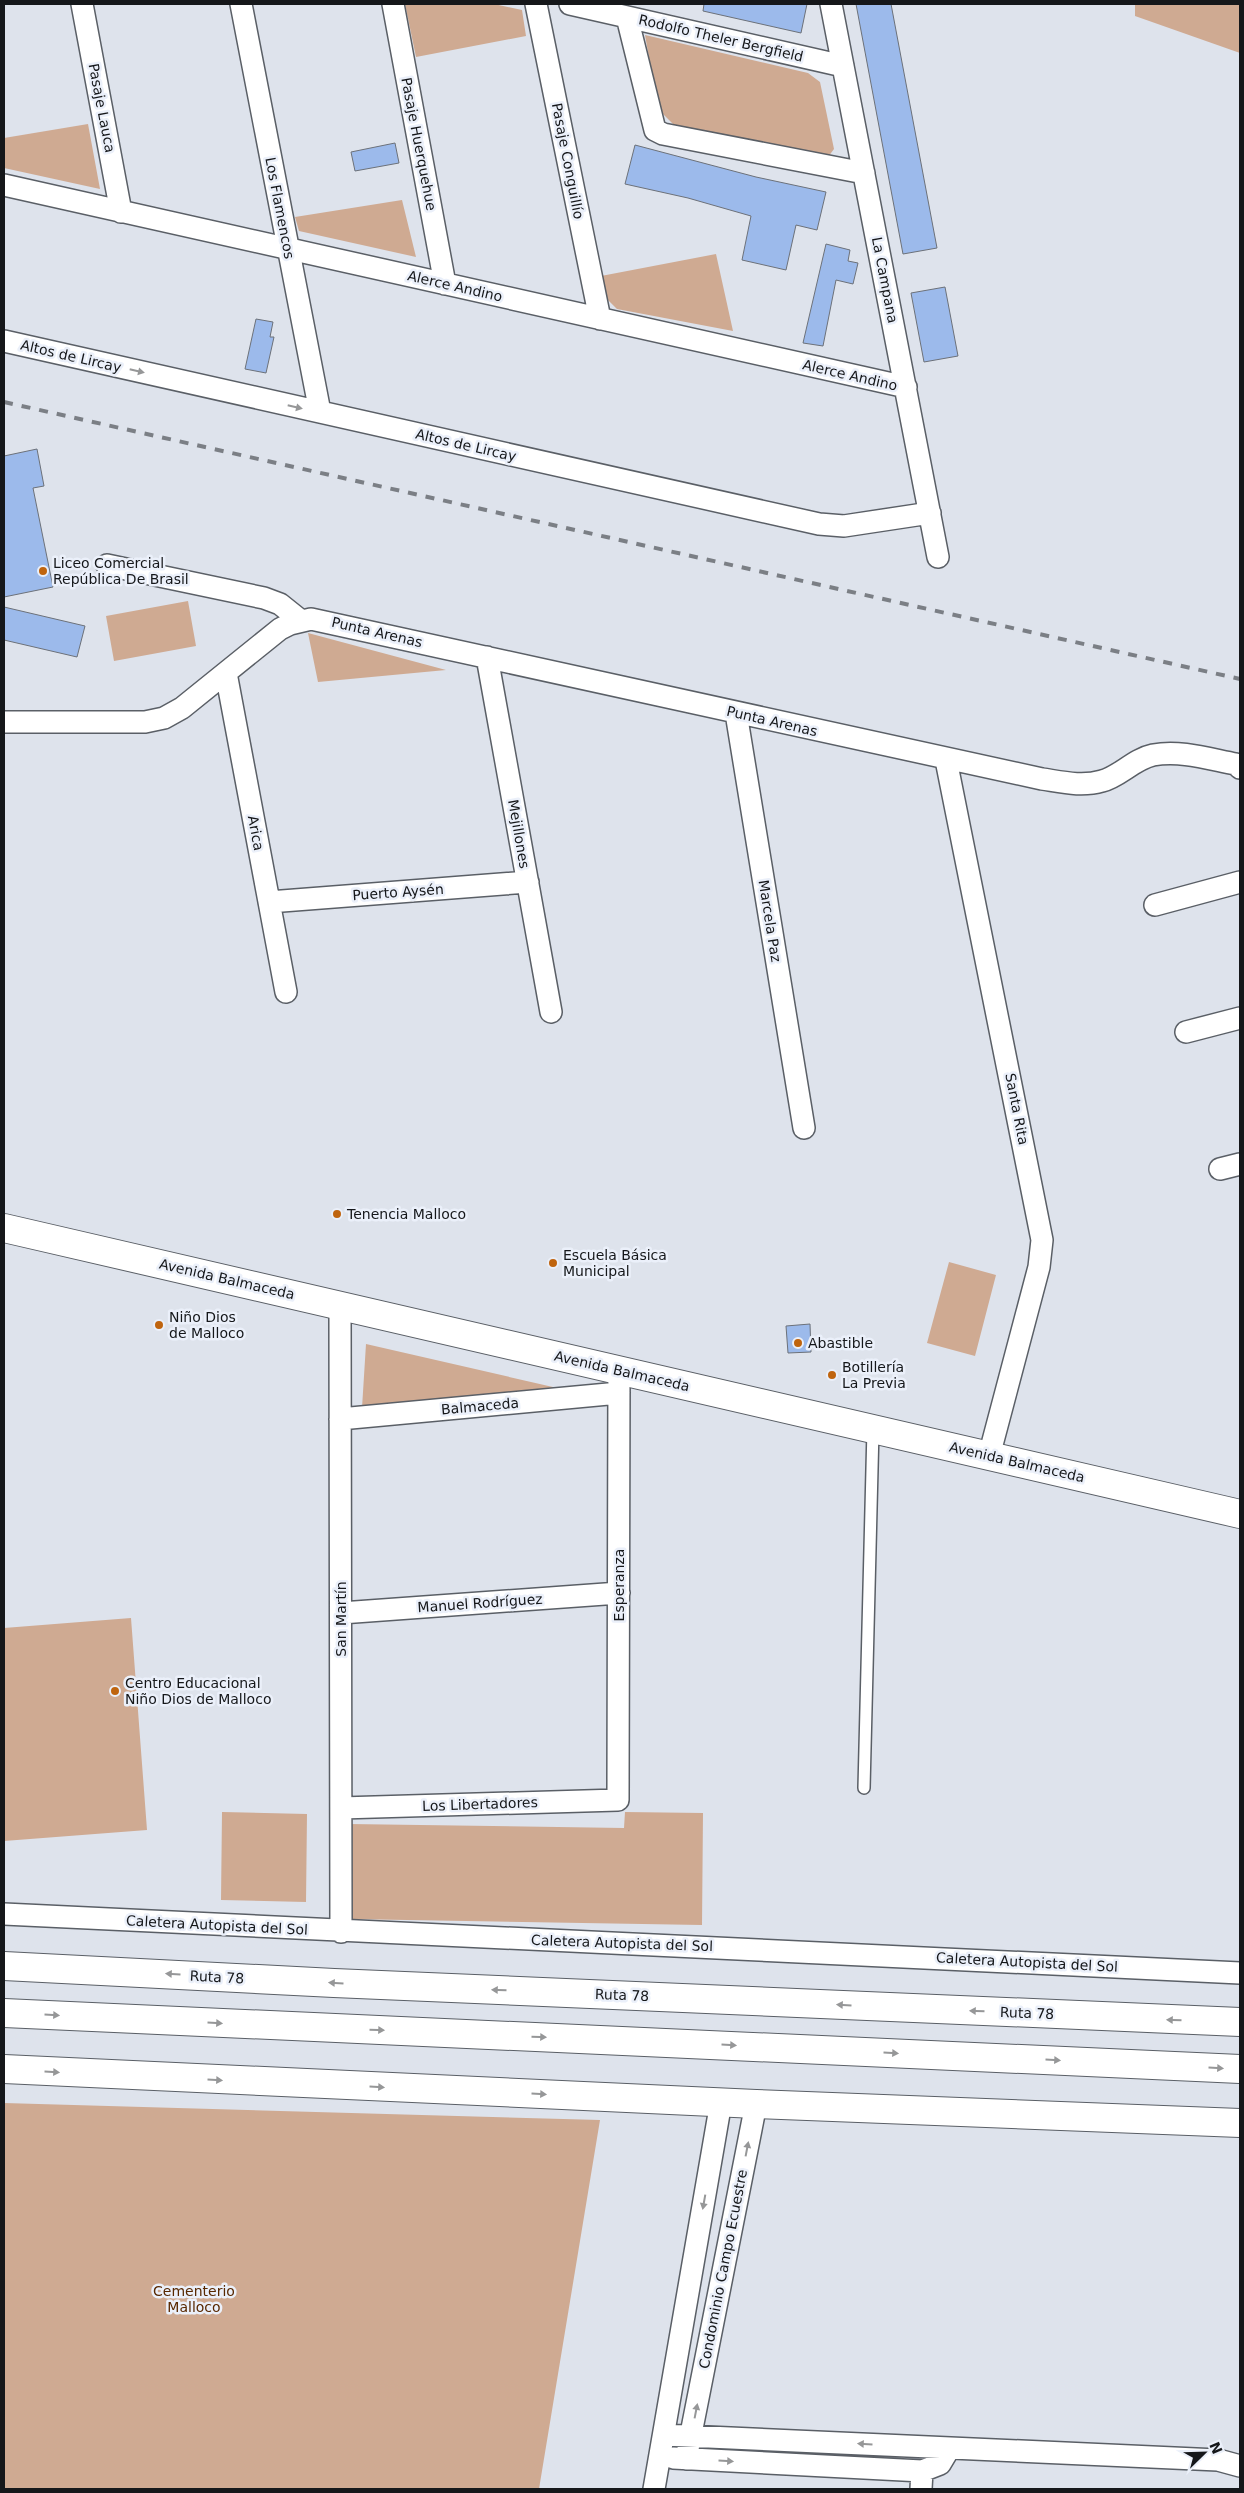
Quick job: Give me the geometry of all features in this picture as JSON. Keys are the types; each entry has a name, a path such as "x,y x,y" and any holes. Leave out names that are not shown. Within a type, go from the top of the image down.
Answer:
{"main road":[{"name":"Avenida Balmaceda","path":"4,1228 340,1306 619,1382 873,1429 1240,1514"},
{"name":"Ruta 78","path":"4,1966 352,1984 1240,2022"},
{"path":"4,2013 1240,2069"},
{"path":"4,2069 756,2104 1240,2124"}],"street":[{"name":"Pasaje Lauca","path":"82,4 121,212"},
{"name":"Los Flamencos","path":"241,4 320,412"},
{"name":"Pasaje Huerquehue","path":"393,4 445,284"},
{"name":"Pasaje Conguillío","path":"536,4 600,319"},
{"name":"Rodolfo Theler Bergfield","path":"570,4 843,66"},
{"name":"La Campana","path":"831,4 938,557"},
{"path":"627,17 655,130 663,134 864,174"},
{"name":"Alerce Andino","path":"4,185 906,387"},
{"name":"Altos de Lircay","path":"4,341 828,526 852,526 930,513"},
{"path":"107,564 264,598 280,604 300,620"},
{"name":"Punta Arenas","path":"4,722 155,721 182,708 280,629 300,620 322,620 946,760 1076,784 1104,781 1127,766 1152,755 1181,754 1236,764 1240,768"},
{"name":"Mejillones","path":"487,657 551,1012"},
{"name":"Arica","path":"226,673 286,992"},
{"name":"Marcela Paz","path":"736,712 804,1128"},
{"name":"Santa Rita","path":"946,760 1042,1240 1039,1267 989,1456"},
{"name":"Puerto Aysén","path":"269,902 528,882"},
{"path":"1156,905 1240,882"},
{"path":"1186,1032 1240,1018"},
{"name":"San Martín","path":"340,1306 341,1932"},
{"name":"Balmaceda","path":"340,1419 619,1382"},
{"name":"Esperanza","path":"618,1800 619,1382"},
{"name":"Manuel Rodríguez","path":"341,1613 619,1593"},
{"name":"Los Libertadores","path":"341,1808 618,1800"},
{"name":"Caletera Autopista del Sol","path":"4,1914 341,1932 973,1959 1240,1973"},
{"name":"Condominio Campo Ecuestre","path":"654,2489 721,2102"},
{"name":"Condominio Campo Ecuestre","path":"686,2459 756,2104"},
{"path":"664,2434 1218,2460 1240,2466"},
{"path":"896,2470 899,2446"},
{"path":"660,2458 896,2470 922,2480 940,2464 949,2448"}],"lane":[{"path":"864,1788 873,1429"}],"green space":[{"path":"405,4 494,4 522,10 526,36 416,57"},
{"path":"1135,4 1240,4 1240,53 1135,16"},
{"path":"645,35 808,73 820,82 834,149 825,161 679,130 658,109"},
{"path":"88,124 100,189 4,168 4,138"},
{"path":"402,200 416,257 299,231 295,217"},
{"path":"716,254 733,331 617,309 606,298 601,276"},
{"path":"188,601 196,646 114,661 106,616"},
{"path":"308,633 446,670 318,682"},
{"path":"949,1262 996,1275 975,1356 927,1343"},
{"path":"366,1344 566,1390 362,1408"},
{"path":"131,1618 147,1830 4,1841 4,1628"},
{"path":"222,1812 307,1814 306,1902 221,1900"},
{"path":"625,1812 703,1813 702,1925 348,1919 349,1824 624,1828"},
{"name":"Cementerio Malloco","path":"4,2103 600,2120 539,2489 4,2489"}],"building":[{"path":"704,4 807,4 801,33 703,11"},
{"path":"856,4 891,4 937,248 903,254"},
{"path":"395,143 399,163 355,171 351,152"},
{"path":"635,145 756,177 826,192 817,230 796,225 786,270 742,260 751,216 688,198 625,184"},
{"path":"826,244 850,250 848,261 858,263 853,284 836,280 823,346 803,343"},
{"path":"945,287 958,356 924,362 911,293"},
{"path":"256,319 273,322 270,337 274,337 266,373 245,369"},
{"path":"37,449 44,486 33,488 53,587 4,597 4,456"},
{"path":"4,607 85,626 77,657 4,640"},
{"path":"810,1324 811,1352 788,1353 786,1326"}],"railway":[{"path":"4,402 1240,679"}],"place":[{"name":"Liceo Comercial República De Brasil","path":"43,571"},
{"name":"Tenencia Malloco","path":"337,1214"},
{"name":"Escuela Básica Municipal","path":"553,1263"},
{"name":"Niño Dios de Malloco","path":"159,1325"},
{"name":"Abastible","path":"798,1343"},
{"name":"Botillería La Previa","path":"832,1375"},
{"name":"Centro Educacional Niño Dios de Malloco","path":"115,1691"}]}
